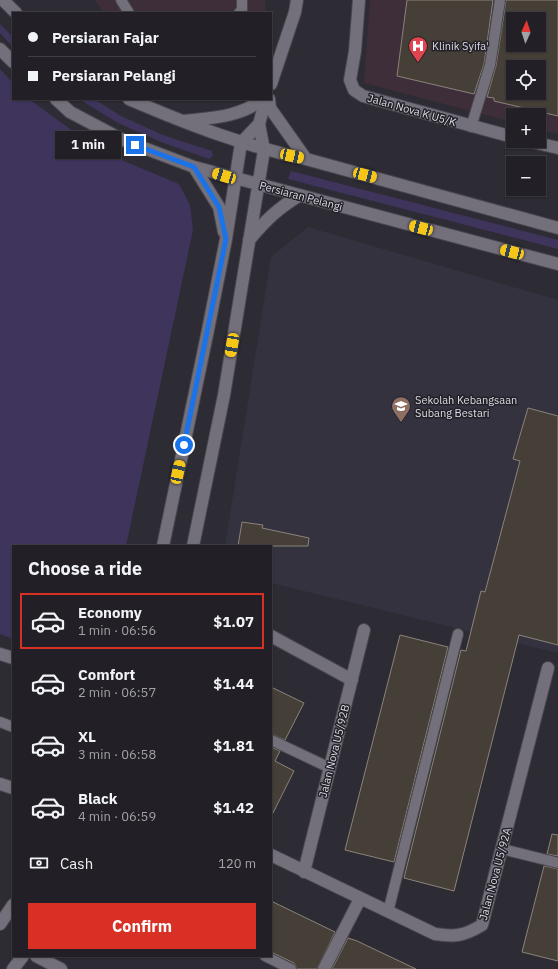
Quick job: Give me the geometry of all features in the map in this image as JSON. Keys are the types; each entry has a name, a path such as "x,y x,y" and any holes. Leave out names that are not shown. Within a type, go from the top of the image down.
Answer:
{"street":[{"path":"3,0 15,12"},
{"path":"272,81 295,12 297,0"},
{"name":"Jalan Nova K U5/K","path":"359,0 356,51 350,80 354,90 363,96 471,127 506,135"},
{"path":"0,49 12,61"},
{"name":"Persiaran Pelangi","path":"57,100 70,112 123,140 194,167 558,264"},
{"path":"131,100 181,122 264,150 306,159 558,228"},
{"path":"181,122 230,115 257,104 261,100"},
{"path":"163,545 226,239 241,143 259,124 267,100"},
{"path":"267,100 270,108 306,159"},
{"path":"193,545 224,395 257,184 264,150 259,124"},
{"path":"546,145 558,148"},
{"path":"194,167 219,207 226,239"},
{"path":"249,240 280,207 300,196"},
{"name":"Jalan Nova U5/92B","path":"304,872 364,630"},
{"path":"272,637 352,680"},
{"path":"0,654 12,658"},
{"name":"Jalan Nova U5/92A","path":"272,856 435,934 453,937 470,932 482,925 548,668"},
{"path":"0,784 12,788"},
{"path":"324,969 360,899"},
{"path":"0,924 12,906"},
{"path":"13,969 22,957"},
{"path":"38,957 61,969"}],"lane":[{"path":"121,0 128,12"},
{"path":"240,12 242,10 242,0"},
{"path":"471,127 490,65 500,0"},
{"path":"388,912 458,634"},
{"path":"0,722 12,727"},
{"path":"272,740 330,768"},
{"path":"502,849 558,863"},
{"path":"267,957 291,969"}],"shaded area":[{"path":"95,0 265,0 265,12 102,12"},
{"path":"370,0 558,0 558,134 546,131 546,108 506,108 506,120 364,83"},
{"path":"0,24 12,36 12,46 0,33"},
{"path":"0,69 12,82 12,100 30,100 100,151 179,184 190,205 193,230 126,545 12,545 12,639 0,634"},
{"path":"81,100 96,100 121,116 163,135 212,151 213,156 209,159 161,142 118,123"},
{"path":"291,171 558,240 558,249 288,179"},
{"name":"Sekolah Kebangsaan Subang Bestari","path":"308,227 558,300 558,653 272,583 272,545 225,545 271,257"}],"building":[{"path":"407,0 493,0 484,64 474,94 397,76"},
{"path":"506,0 558,0 558,116 546,113 546,108 524,108 494,101 494,98 487,97 496,66"},
{"path":"528,408 558,416 558,645 519,635 454,891 404,878 461,650 466,651 481,591 485,592 520,461 513,459"},
{"path":"242,522 263,525 262,528 309,538 308,546 238,545"},
{"path":"400,635 448,647 394,862 345,850"},
{"path":"272,687 304,703 285,740 272,734"},
{"path":"272,747 280,751 275,761 294,771 272,815"},
{"path":"552,834 558,835 558,856 547,854"},
{"path":"544,866 558,869 558,961 522,952"},
{"path":"272,901 335,932 317,969 297,969 294,963 272,952"},
{"path":"348,938 357,941 416,969 332,969"}],"place":[{"name":"Klinik Syifa'","path":"418,63"},
{"name":"Sekolah Kebangsaan Subang Bestari","path":"401,423"}],"route":[{"path":"135,145 194,167 219,207 226,239 184,445"}]}
